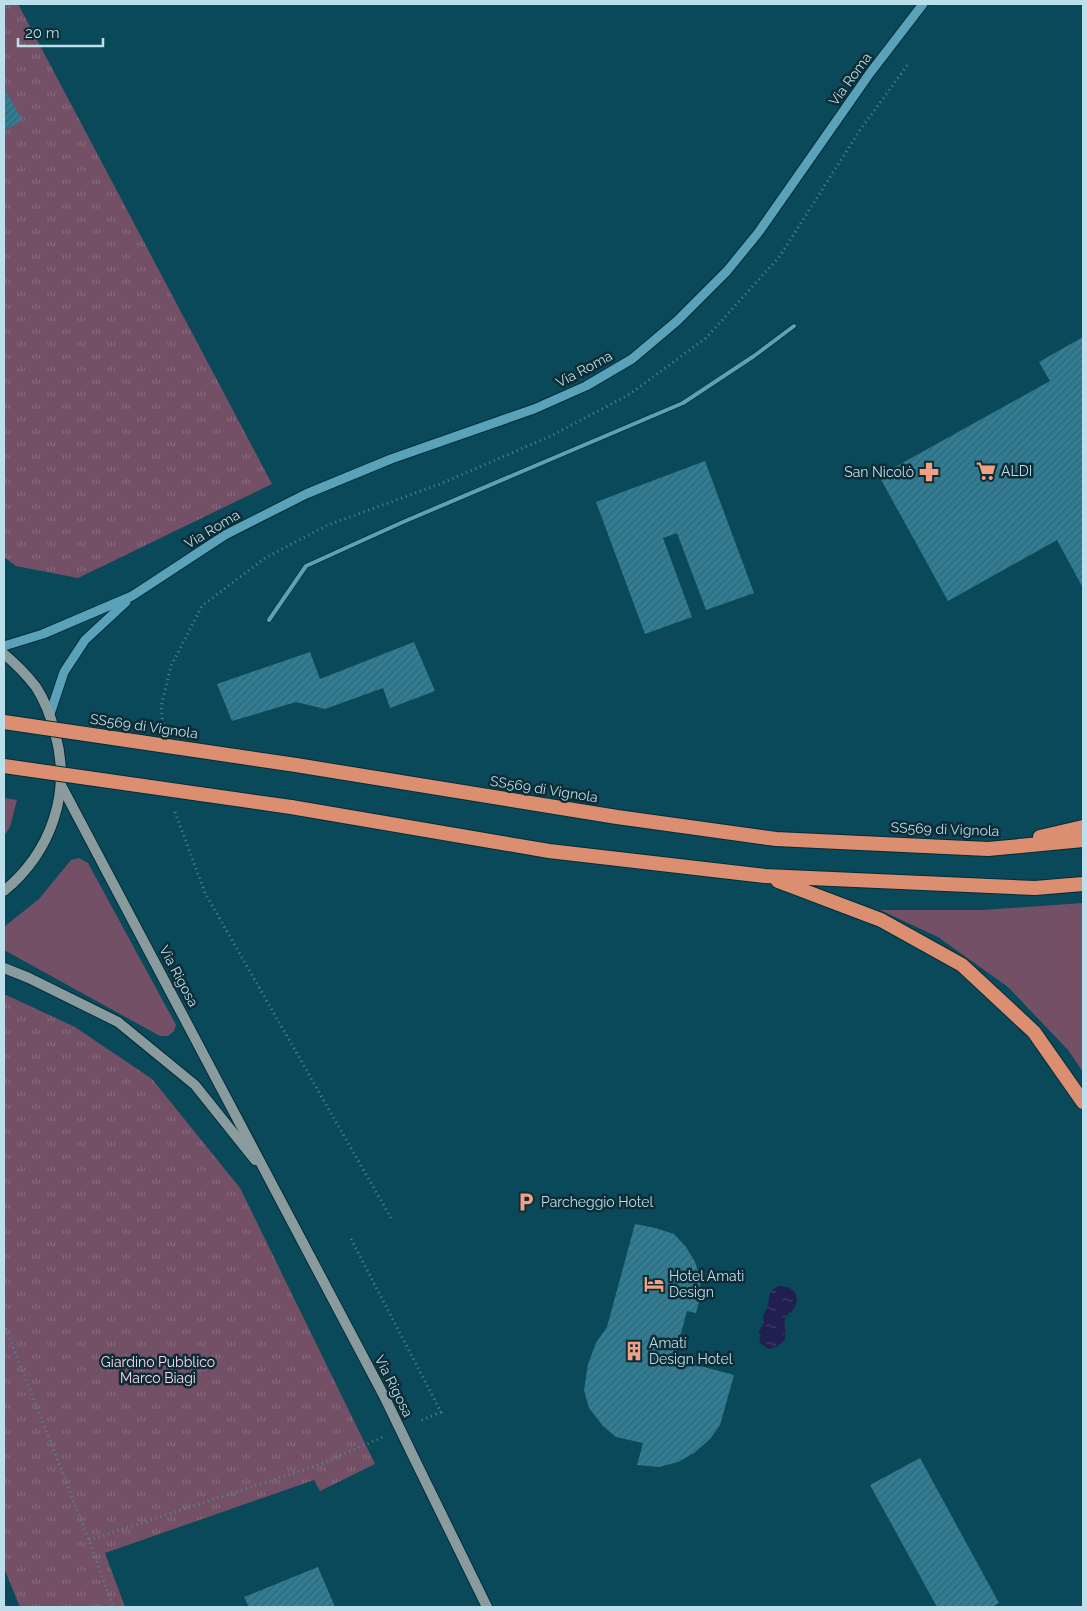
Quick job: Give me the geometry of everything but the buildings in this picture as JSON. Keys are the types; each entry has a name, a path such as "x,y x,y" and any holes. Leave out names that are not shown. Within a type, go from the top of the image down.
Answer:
{"highway":[{"name":"SS569 di Vignola","path":"4,722 296,765 617,817 776,839 988,849 1083,840"},
{"path":"4,766 291,807 549,851 765,876 1035,888 1083,884"},
{"path":"988,849 1083,827"},
{"path":"765,876 881,920 962,965 1034,1032 1083,1102"}],"main road":[{"path":"4,654 19,667 37,688 50,714 60,751 61,784 56,816 42,848 19,879 4,891"},
{"name":"Via Rigosa","path":"61,784 384,1398 487,1607"},
{"name":"Via Rigosa","path":"4,968 29,978 118,1022 195,1085 271,1180"}],"street":[{"name":"Via Roma","path":"50,714 64,672 85,640 132,596 225,535 306,494 391,459 534,410 586,386 632,359 677,321 741,255 870,73 923,4"},
{"name":"Via Roma","path":"4,646 43,634 132,596"}],"lane":[{"path":"269,620 306,566 403,522 682,403 754,356 794,326"}],"path":[{"path":"164,727 161,707 171,666 202,606 265,558 328,525 440,484 552,436 630,394 706,338 780,256 860,130 909,63"},
{"path":"174,804 204,893 391,1218"},
{"path":"4,1324 89,1540 113,1607"},
{"path":"4,1348 12,1346"},
{"path":"89,1540 316,1466"}],"green space":[{"path":"4,4 18,4 272,484 78,578 16,566 4,557"},
{"path":"4,798 17,800 10,827 4,836"},
{"path":"79,858 88,863 176,1025 174,1031 168,1036 160,1036 4,950 4,927 39,899 71,860"},
{"path":"1083,903 1083,1072 1068,1050 1008,987 938,937 880,910 983,910"},
{"name":"Giardino Pubblico Marco Biagi","path":"4,994 75,1027 152,1079 240,1188 375,1464 320,1491 314,1480 105,1553 125,1607 20,1607 4,1568"}],"water":[{"path":"779,1286 787,1287 794,1291 797,1301 785,1319 785,1339 778,1346 769,1349 760,1343 759,1332 764,1322 763,1317 768,1306 771,1291"}],"place":[{"name":"ALDI","path":"986,471"},
{"name":"San Nicolò","path":"929,472"},
{"name":"Parcheggio Hotel","path":"526,1202"},
{"name":"Hotel Amatì Design","path":"654,1284"},
{"name":"Amatí Design Hotel","path":"634,1351"}]}
